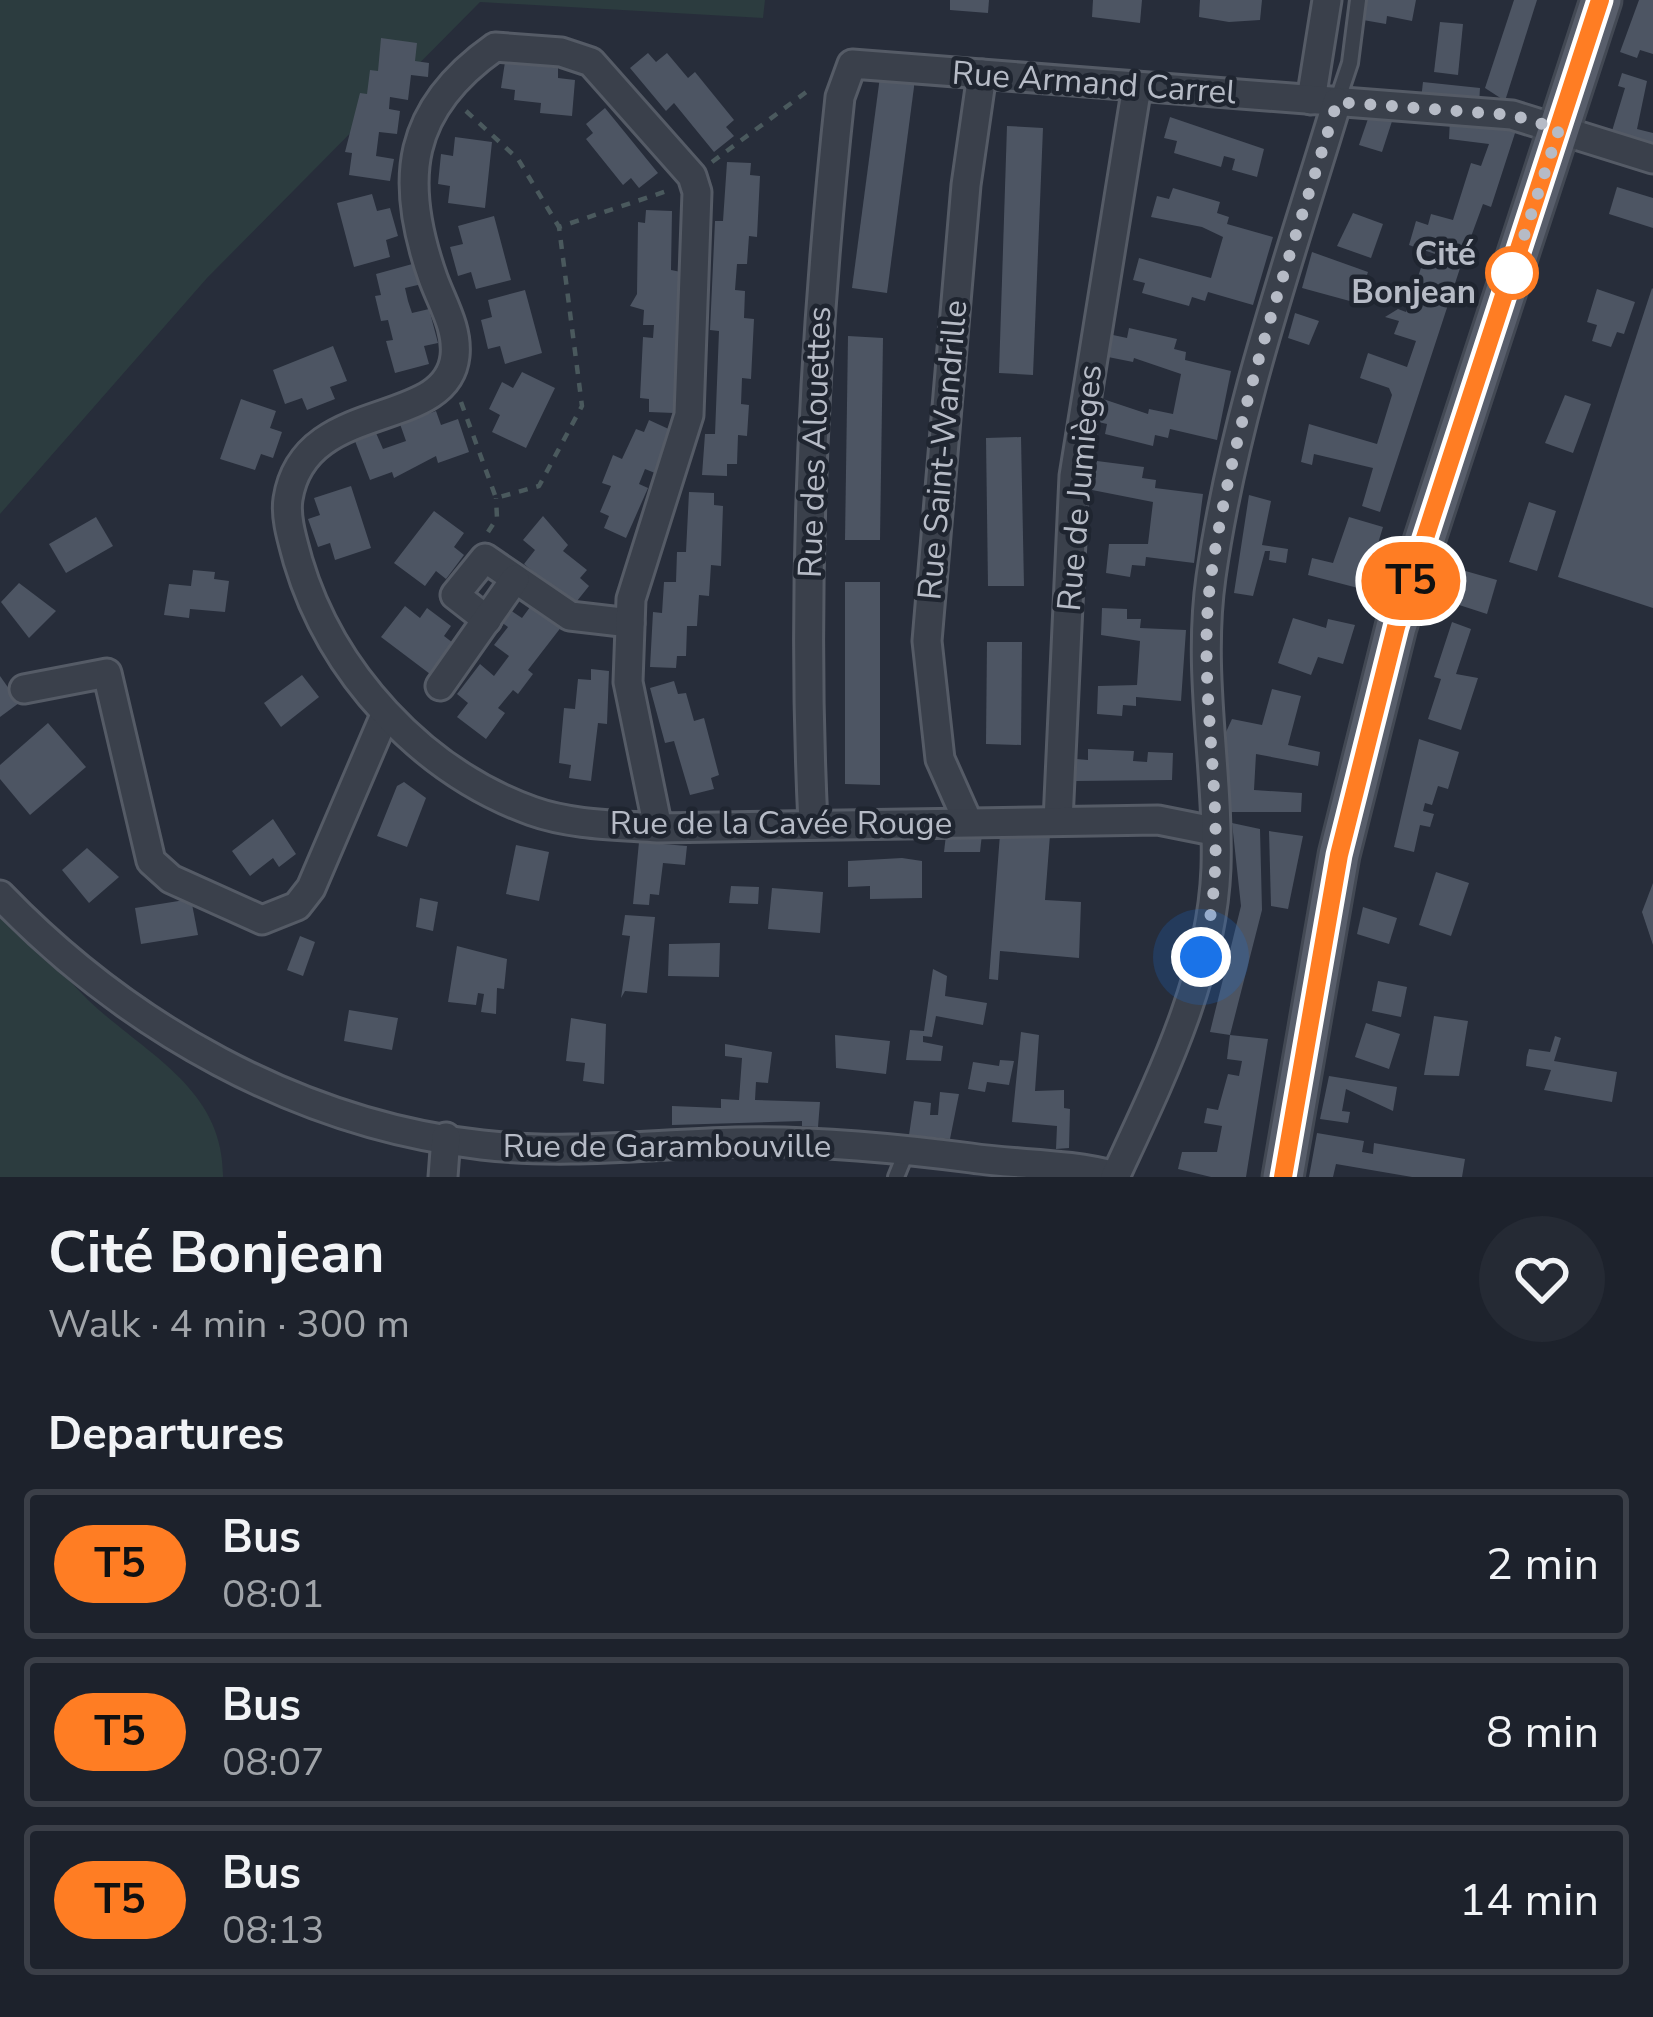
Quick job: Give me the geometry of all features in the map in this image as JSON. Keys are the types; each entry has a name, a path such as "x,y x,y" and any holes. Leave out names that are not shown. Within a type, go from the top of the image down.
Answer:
{"main road":[{"path":"1283,1177 1339,855 1396,627 1600,0"}],"street":[{"path":"1115,1176 1181,1024 1211,923 1213,831 1204,688 1210,578 1247,400 1324,101 1327,0"},
{"path":"451,374 456,352 452,325 421,239 416,199 423,125 439,95 495,47 561,52 591,62 692,176 697,192 689,415 682,450 645,547 630,623 628,682 658,827"},
{"name":"Rue Armand Carrel","path":"847,77 982,74 1512,115 1653,159"},
{"name":"Rue Saint-Wandrille","path":"968,822 940,759 927,641 966,185 982,74"},
{"name":"Rue des Alouettes","path":"813,823 808,727 814,363 847,77"},
{"name":"Rue de Jumièges","path":"1058,821 1074,476 1137,86"},
{"name":"Rue de la Cavée Rouge","path":"451,374 438,391 326,434 300,464 288,500 292,537 311,605 386,715 454,770 532,811 601,825 1158,820 1213,831"},
{"path":"487,620 454,595 485,558 570,616 630,623"},
{"path":"440,686 515,579"},
{"path":"23,689 106,661 151,861 170,879 262,920 297,906 311,888 386,715"},
{"name":"Rue de Garambouville","path":"0,895 64,958 177,1039 298,1097 362,1119 479,1145 607,1150 738,1142 907,1150 1115,1176"},
{"path":"443,1177 446,1137"}],"lane":[{"path":"1324,101 1350,63 1358,0"},
{"path":"896,1177 907,1150"}],"path":[{"path":"559,226 658,196 812,86 847,77"},
{"path":"439,95 460,105 518,159 559,226 580,360 580,417 539,486 496,498"},
{"path":"451,374 496,498 485,558"}],"shaded area":[{"path":"0,0 765,0 763,18 480,2 207,278 0,514"},
{"path":"0,890 76,988 196,1096 220,1146 223,1177 0,1177"}],"building":[{"path":"950,0 989,0 988,13 950,10"},
{"path":"1093,0 1142,0 1140,23 1092,17"},
{"path":"1200,0 1262,0 1260,20 1199,17"},
{"path":"1366,0 1416,0 1412,21 1387,16 1386,24 1363,20"},
{"path":"1514,0 1537,0 1505,101 1485,88"},
{"path":"1639,0 1653,0 1653,54 1640,50 1637,58 1620,52"},
{"path":"1440,22 1463,24 1458,75 1434,72"},
{"path":"381,38 417,43 415,61 429,63 428,77 411,75 408,100 390,97 389,109 400,111 397,134 379,132 376,156 394,159 390,181 349,175 352,153 345,152 360,93 367,94 370,70 378,71"},
{"path":"648,53 656,62 667,53 688,78 695,72 734,120 726,127 734,136 714,152 674,103 666,111 630,68"},
{"path":"505,62 558,68 558,78 575,80 572,116 540,113 541,103 514,100 515,90 501,88"},
{"path":"881,69 914,73 887,293 852,288"},
{"path":"1622,73 1647,81 1637,129 1653,133 1653,152 1609,141 1625,88 1618,86"},
{"path":"1423,82 1480,88 1479,104 1421,99"},
{"path":"605,108 658,173 639,188 631,178 623,185 586,139 593,133 586,124"},
{"path":"1371,110 1395,112 1382,152 1359,145"},
{"path":"1170,117 1264,149 1257,177 1232,170 1235,159 1224,156 1221,167 1174,153 1177,141 1164,138"},
{"path":"1450,119 1517,127 1491,207 1483,204 1465,253 1380,512 1362,506 1373,468 1314,454 1312,465 1301,462 1309,424 1377,444 1392,395 1389,388 1360,378 1368,353 1407,367 1416,341 1394,334 1399,321 1385,317 1398,309 1406,312 1424,259 1438,264 1441,256 1409,245 1416,221 1428,225 1431,214 1453,220 1471,163 1481,166 1489,144 1449,139"},
{"path":"1007,126 1043,128 1033,375 999,373"},
{"path":"455,137 492,142 485,208 448,203 450,186 438,184 441,154 453,156"},
{"path":"727,162 751,163 750,175 760,176 757,237 749,236 747,264 737,264 735,290 745,291 744,318 754,319 751,379 742,378 741,404 749,405 747,436 738,435 737,464 727,464 727,476 702,475 705,434 715,434 719,331 710,330 715,221 723,221"},
{"path":"1617,187 1653,198 1653,228 1609,214"},
{"path":"1173,188 1220,202 1217,213 1229,217 1227,224 1273,237 1253,305 1208,292 1205,301 1192,297 1189,306 1142,293 1145,283 1133,280 1139,258 1211,278 1223,237 1202,227 1151,217 1157,196 1169,199"},
{"path":"372,194 377,211 390,208 398,236 386,240 390,257 354,267 337,203"},
{"path":"646,210 672,211 671,270 681,272 674,413 649,412 649,399 640,398 643,337 653,338 654,325 643,325 644,310 630,306 637,294 638,222 645,223"},
{"path":"1353,213 1383,224 1371,258 1337,246"},
{"path":"494,216 511,280 476,289 471,272 458,276 450,247 463,244 458,226"},
{"path":"1312,252 1368,272 1357,303 1302,288"},
{"path":"416,263 422,284 405,288 408,301 412,313 429,309 438,343 424,346 429,364 395,373 386,341 393,340 388,320 381,321 375,296 381,295 376,274"},
{"path":"1597,289 1635,302 1624,334 1617,332 1611,347 1592,341 1597,325 1587,322"},
{"path":"1653,289 1653,608 1558,577"},
{"path":"525,290 542,353 505,364 500,346 488,349 481,320 492,317 488,300"},
{"path":"1295,313 1319,321 1309,345 1288,338"},
{"path":"1129,328 1177,339 1174,349 1186,352 1185,360 1231,371 1217,440 1170,429 1168,438 1155,435 1153,446 1105,434 1107,424 1094,421 1100,398 1148,414 1149,409 1173,414 1181,374 1134,358 1133,362 1108,357 1113,335 1127,338"},
{"path":"848,336 883,338 880,540 845,540"},
{"path":"333,346 347,381 330,387 335,399 307,410 302,398 285,404 273,370"},
{"path":"522,372 555,388 526,448 492,432 500,415 489,409 502,382 513,388"},
{"path":"1565,395 1591,404 1573,453 1545,443"},
{"path":"241,399 276,411 270,428 282,432 273,458 261,454 255,470 220,459"},
{"path":"436,411 441,425 458,419 469,452 438,463 436,456 394,478 392,472 370,480 355,441 376,433 383,449 406,441 400,424"},
{"path":"649,420 673,431 655,473 645,469 639,484 648,488 626,538 604,528 609,516 600,512 611,486 602,483 613,455 622,459 636,429 644,432"},
{"path":"1021,437 1024,586 988,586 986,438"},
{"path":"1097,461 1144,467 1142,478 1156,480 1155,488 1203,494 1194,563 1146,557 1145,566 1132,565 1130,577 1106,573 1109,544 1148,544 1153,502 1092,490"},
{"path":"351,486 371,548 335,560 330,543 318,547 308,519 320,515 314,498"},
{"path":"689,492 714,493 714,505 723,506 721,566 711,565 709,596 699,595 697,626 687,626 686,656 677,656 676,668 650,667 653,612 662,613 664,582 676,582 677,552 686,552"},
{"path":"1249,495 1271,501 1262,545 1288,549 1286,563 1269,560 1270,551 1265,551 1253,596 1234,593"},
{"path":"1529,502 1556,511 1537,571 1509,562"},
{"path":"434,511 464,533 454,547 464,555 446,579 436,571 425,586 394,563"},
{"path":"543,516 568,545 563,551 587,570 580,578 589,586 573,606 524,564 535,550 523,540"},
{"path":"96,517 113,546 66,573 49,544"},
{"path":"1349,517 1383,527 1369,573 1362,571 1358,588 1308,575 1312,558 1333,563"},
{"path":"193,570 215,572 214,579 229,581 225,612 190,609 189,618 164,615 169,584 191,586"},
{"path":"1462,570 1497,580 1487,614 1453,603"},
{"path":"845,582 880,582 880,785 845,784"},
{"path":"19,583 56,611 29,638 1,602"},
{"path":"533,603 562,626 528,670 533,674 518,694 513,690 498,708 505,713 486,739 457,717 468,703 457,694 480,664 494,676 509,656 494,645 508,627 501,622 510,610 522,618"},
{"path":"405,606 420,618 427,608 451,626 444,636 457,646 434,677 381,637"},
{"path":"1102,608 1127,609 1127,619 1141,619 1140,628 1186,630 1181,701 1136,697 1136,706 1123,705 1122,716 1097,714 1098,686 1137,685 1140,641 1101,635"},
{"path":"1293,618 1326,628 1328,619 1355,625 1343,664 1318,657 1311,675 1278,663"},
{"path":"1452,622 1471,629 1456,674 1478,678 1461,730 1428,719 1441,679 1434,677"},
{"path":"987,642 1022,642 1021,745 986,744"},
{"path":"591,669 609,671 607,724 598,723 591,781 569,778 571,765 559,763 564,708 575,709 578,679 591,680"},
{"path":"302,675 319,697 281,727 264,703"},
{"path":"0,676 19,703 0,717"},
{"path":"674,681 678,694 686,693 694,721 704,718 719,775 711,778 714,789 690,795 674,741 665,743 650,688"},
{"path":"1272,689 1301,696 1288,745 1320,752 1318,766 1256,754 1254,790 1302,793 1301,812 1231,812 1226,732 1232,719 1262,725"},
{"path":"48,723 86,767 30,815 0,779 0,765"},
{"path":"1419,739 1459,752 1448,789 1438,786 1432,805 1425,803 1423,811 1434,814 1430,827 1420,825 1414,852 1394,847"},
{"path":"1088,749 1134,751 1133,761 1147,762 1148,752 1173,753 1172,780 1075,781 1076,759 1088,760"},
{"path":"404,782 426,798 407,847 377,836 397,786"},
{"path":"273,819 296,854 279,867 273,858 250,876 232,851"},
{"path":"1232,823 1260,829 1262,910 1230,1035 1210,1032 1241,906"},
{"path":"1269,831 1303,836 1288,909 1271,906"},
{"path":"982,834 980,852 944,852 946,835"},
{"path":"1000,834 1050,835 1045,900 1081,902 1079,958 1000,951 998,980 989,979"},
{"path":"639,842 687,846 685,865 663,863 659,895 650,894 649,905 633,904"},
{"path":"516,845 549,852 539,901 506,894"},
{"path":"87,848 119,877 89,903 62,870"},
{"path":"848,861 922,861 922,898 870,899 870,886 848,887"},
{"path":"1436,872 1469,883 1451,936 1419,925"},
{"path":"1653,883 1653,945 1642,912"},
{"path":"731,886 759,887 758,904 729,903"},
{"path":"772,888 823,892 820,933 768,929"},
{"path":"420,898 438,902 433,931 416,927"},
{"path":"191,899 198,935 141,944 135,908"},
{"path":"1363,907 1397,918 1389,944 1357,934"},
{"path":"625,915 655,917 647,993 625,991 621,998 630,936 622,935"},
{"path":"300,936 315,942 303,976 287,970"},
{"path":"720,943 719,977 668,976 669,944"},
{"path":"457,946 507,959 504,989 497,988 496,1014 481,1012 484,994 478,993 476,1005 448,1002"},
{"path":"933,969 947,976 945,996 987,1003 983,1025 936,1016 932,1037 923,1036 923,1042 943,1046 941,1061 906,1060 910,1030 924,1031"},
{"path":"1378,981 1407,987 1401,1017 1372,1011"},
{"path":"349,1010 398,1018 392,1050 344,1041"},
{"path":"1434,1016 1468,1021 1459,1076 1424,1075"},
{"path":"571,1018 606,1024 604,1084 583,1081 585,1063 566,1061"},
{"path":"1366,1023 1400,1034 1389,1069 1355,1057"},
{"path":"1021,1032 1039,1035 1035,1091 1064,1090 1064,1108 1070,1109 1069,1148 1056,1149 1057,1126 1012,1122"},
{"path":"835,1035 890,1041 886,1074 836,1068"},
{"path":"1230,1035 1268,1039 1246,1177 1211,1177 1178,1169 1182,1152 1217,1152 1222,1126 1204,1123 1207,1108 1218,1110 1228,1074 1239,1076 1242,1061 1227,1059"},
{"path":"1555,1036 1561,1038 1554,1061 1617,1072 1612,1102 1544,1090 1551,1070 1526,1066 1527,1056 1529,1049 1550,1052"},
{"path":"725,1044 772,1052 768,1083 756,1082 755,1100 820,1102 818,1127 802,1126 802,1121 672,1125 672,1106 721,1108 721,1099 739,1100 742,1058 725,1056"},
{"path":"1000,1060 1014,1061 1009,1085 987,1082 985,1092 968,1089 973,1062 999,1066"},
{"path":"1329,1076 1397,1087 1393,1111 1346,1089 1342,1111 1350,1112 1348,1123 1320,1119"},
{"path":"940,1092 959,1094 950,1139 909,1135 914,1101 931,1103 930,1115 938,1115"},
{"path":"1317,1133 1364,1141 1362,1152 1373,1154 1374,1143 1465,1159 1462,1177 1412,1177 1336,1164 1333,1177 1309,1177"}],"bus line":[{"name":"T5","path":"1283,1177 1339,855 1396,627 1600,0"}],"place":[{"name":"Cité Bonjean","path":"1512,273"}],"route":[{"path":"1201,957 1211,923 1216,863 1204,688 1210,578 1247,400 1337,102 1512,115 1559,129 1512,273"}]}
